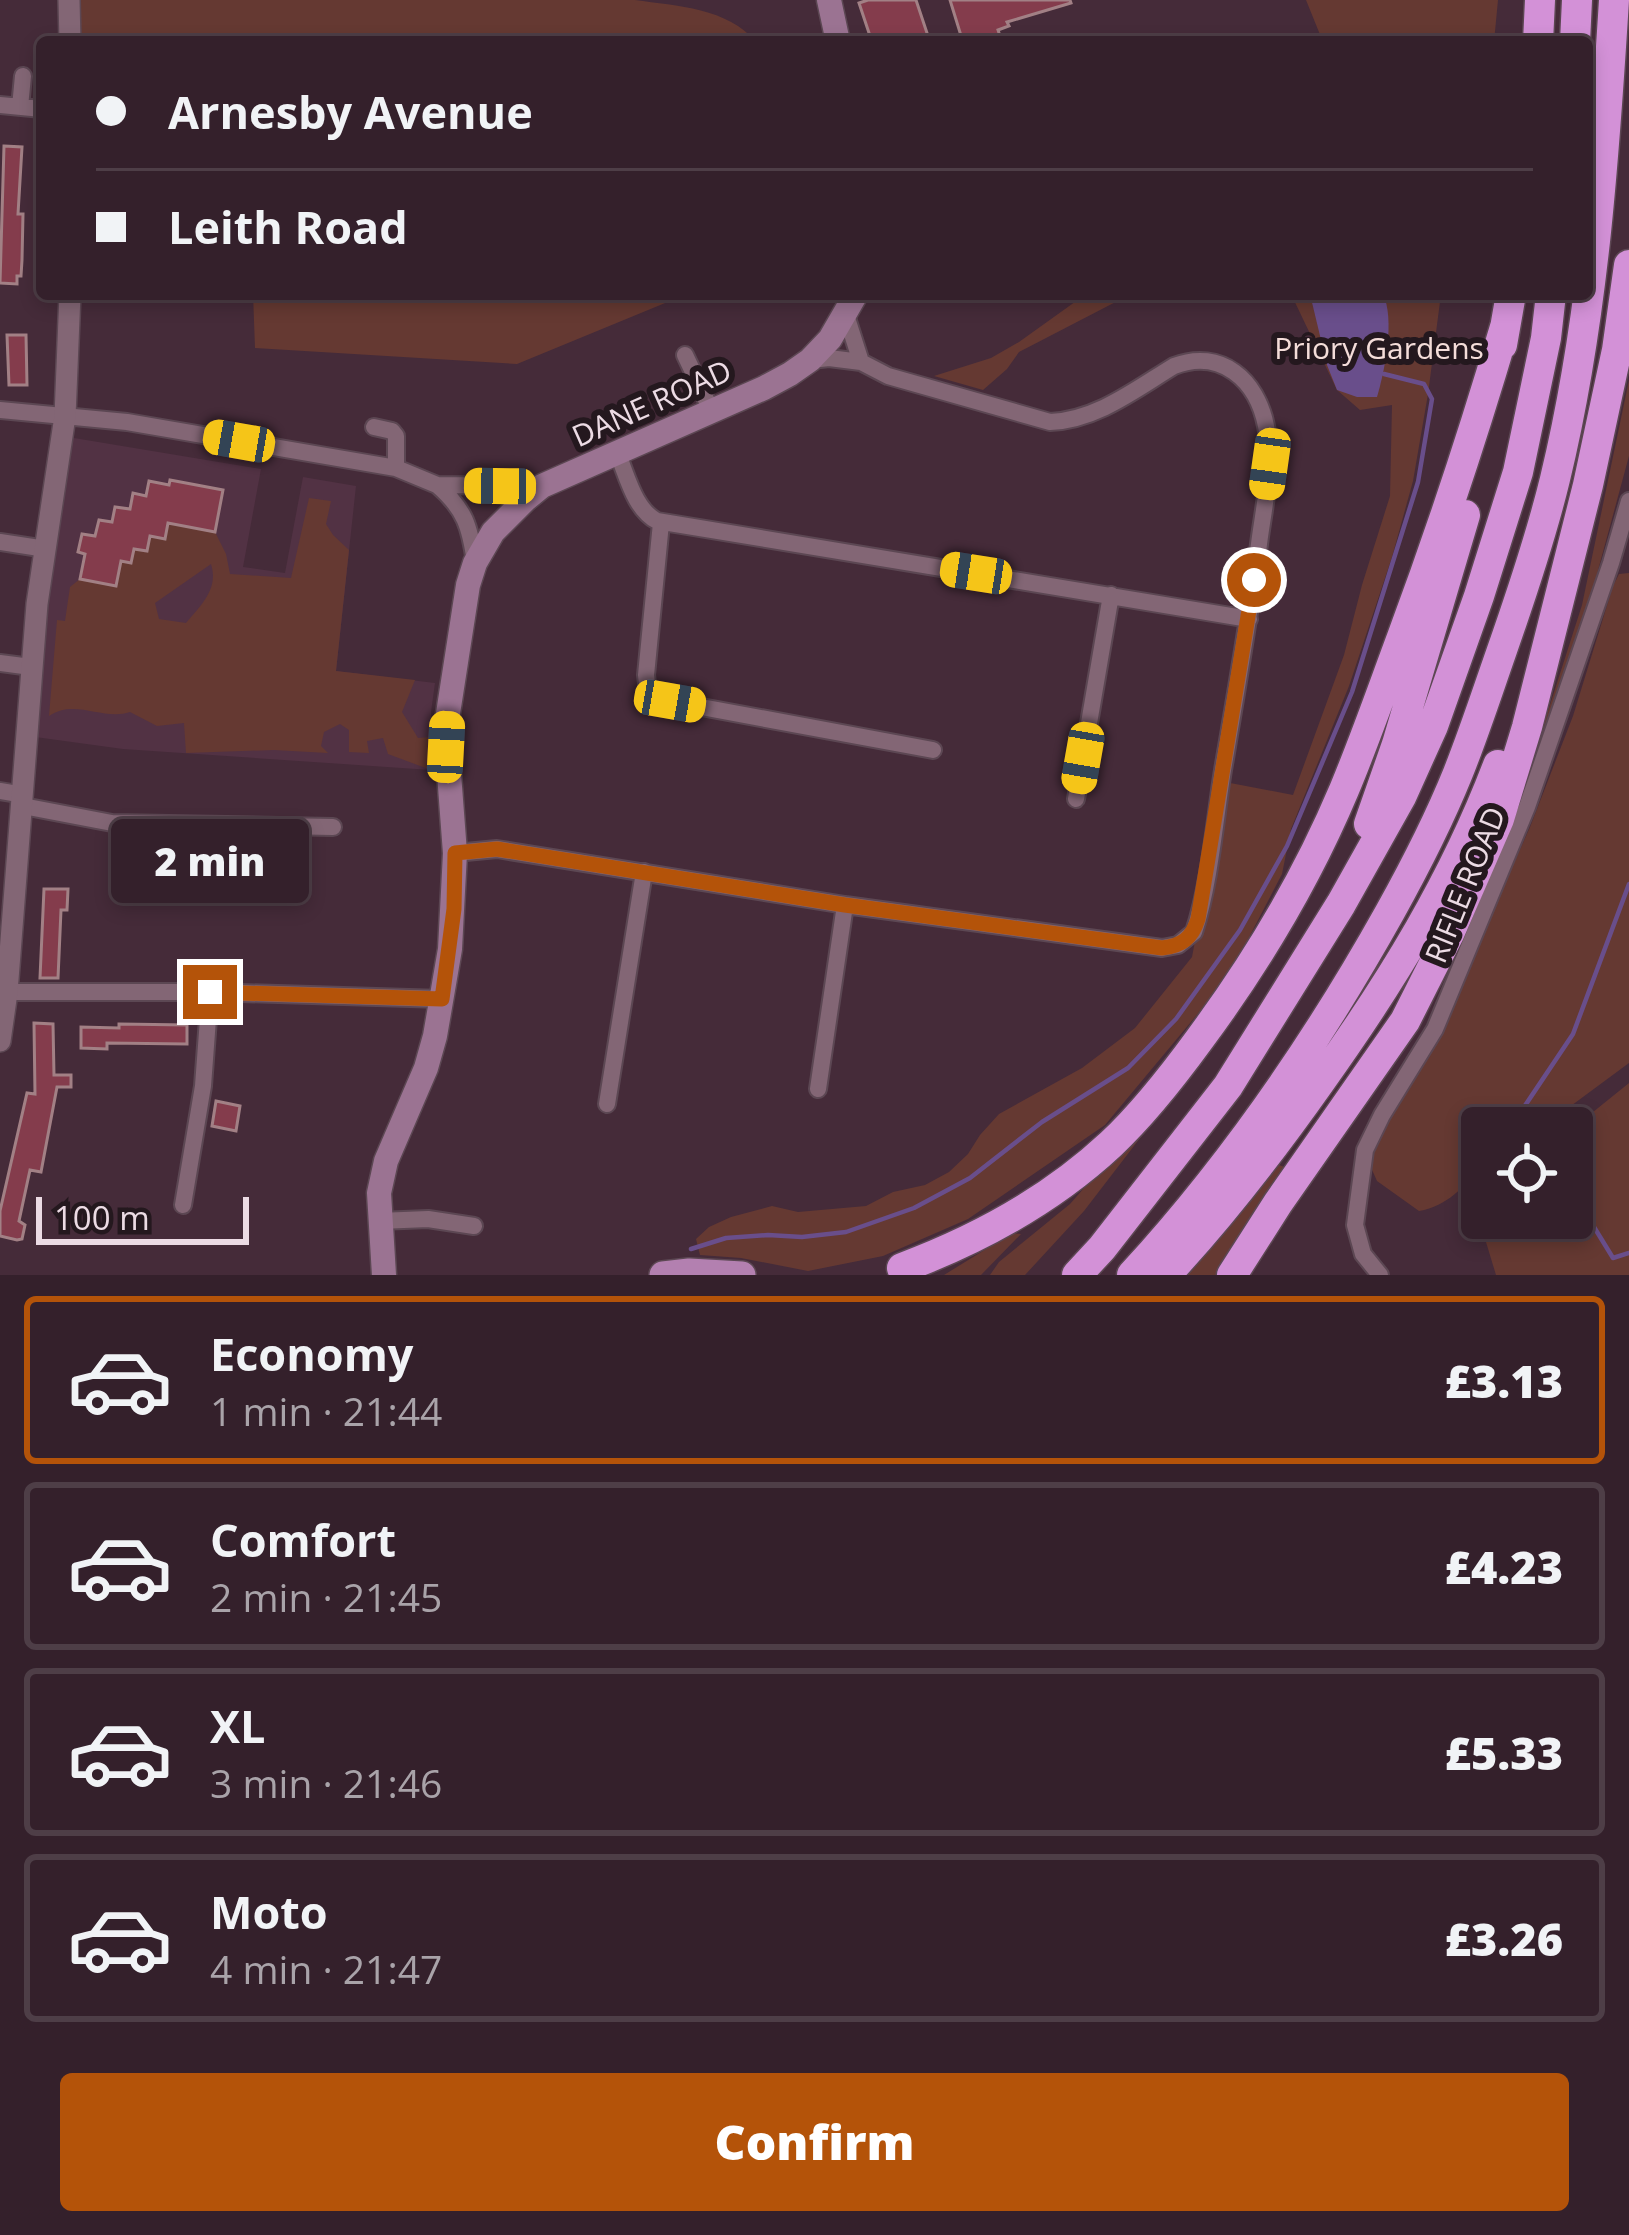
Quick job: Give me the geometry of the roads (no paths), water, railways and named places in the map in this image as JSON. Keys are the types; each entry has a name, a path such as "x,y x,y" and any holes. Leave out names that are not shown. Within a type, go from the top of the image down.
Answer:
{"highway":[{"path":"1538,36 1540,0"},
{"path":"1574,36 1577,0"},
{"path":"1593,260 1603,184 1614,0"},
{"path":"1232,1275 1406,1021 1499,819 1588,485 1617,350 1629,265"},
{"path":"1342,904 1397,744 1486,438 1510,300"},
{"path":"1077,1275 1228,1085 1342,904 1401,797 1433,727 1519,472 1550,300"},
{"path":"1132,1275 1183,1220 1300,1060 1410,874 1457,775 1519,603 1555,480 1588,300"},
{"path":"891,1272 993,1227 1051,1192 1111,1145 1165,1087 1235,991 1291,898 1343,793 1464,463 1505,327"},
{"path":"1166,1275 1261,1165 1381,997 1442,890 1496,772 1554,612"},
{"path":"1218,1172 1292,1097 1382,970 1480,805"}],"main road":[{"path":"829,0 837,36"},
{"name":"DANE ROAD","path":"384,1275 379,1193 386,1161 426,1068 442,999 454,909 455,853 446,747 460,628 475,563 494,532 542,486 764,388 810,360 851,305"},
{"path":"663,1275 689,1271 742,1275"}],"street":[{"path":"69,0 70,36"},
{"path":"20,107 23,76"},
{"path":"0,106 36,108"},
{"path":"0,1041 24,801 31,667 65,416 70,300"},
{"path":"851,305 861,362"},
{"path":"686,354 711,410"},
{"path":"455,853 497,849 845,905 1162,948 1187,940 1198,919 1270,464 1267,427 1257,399 1219,362 1188,361 1093,413 1069,422 1051,422 888,376 861,362 810,360"},
{"path":"0,410 127,422 396,468 437,485 456,501 471,534 475,563"},
{"path":"374,427 396,436 396,468"},
{"path":"617,452 640,507 649,518 662,523 1249,619"},
{"path":"437,485 542,486"},
{"name":"RIFLE ROAD","path":"1380,1275 1363,1254 1355,1226 1365,1150 1435,1029 1520,826 1629,501"},
{"path":"662,523 646,675 646,687 653,696 933,750"},
{"path":"0,542 46,549"},
{"path":"1075,799 1112,595"},
{"path":"0,663 31,667"},
{"path":"0,791 112,823 333,827"},
{"path":"606,1104 644,872"},
{"path":"817,1090 845,905"},
{"path":"4,999 210,992 442,999"},
{"path":"183,1205 209,1039 210,992"},
{"path":"379,1221 428,1219 474,1226"}],"waterway":[{"path":"691,1249 726,1238 846,1232 914,1208 970,1178 1042,1122 1128,1068 1176,1019 1240,930 1287,846 1352,692 1418,482 1432,399 1424,384 1384,374"},
{"path":"1524,1107 1573,1034 1629,884"},
{"path":"1593,1224 1613,1258 1629,1253"}],"park label":[{"name":"Priory Gardens","path":"1379,349"}]}
